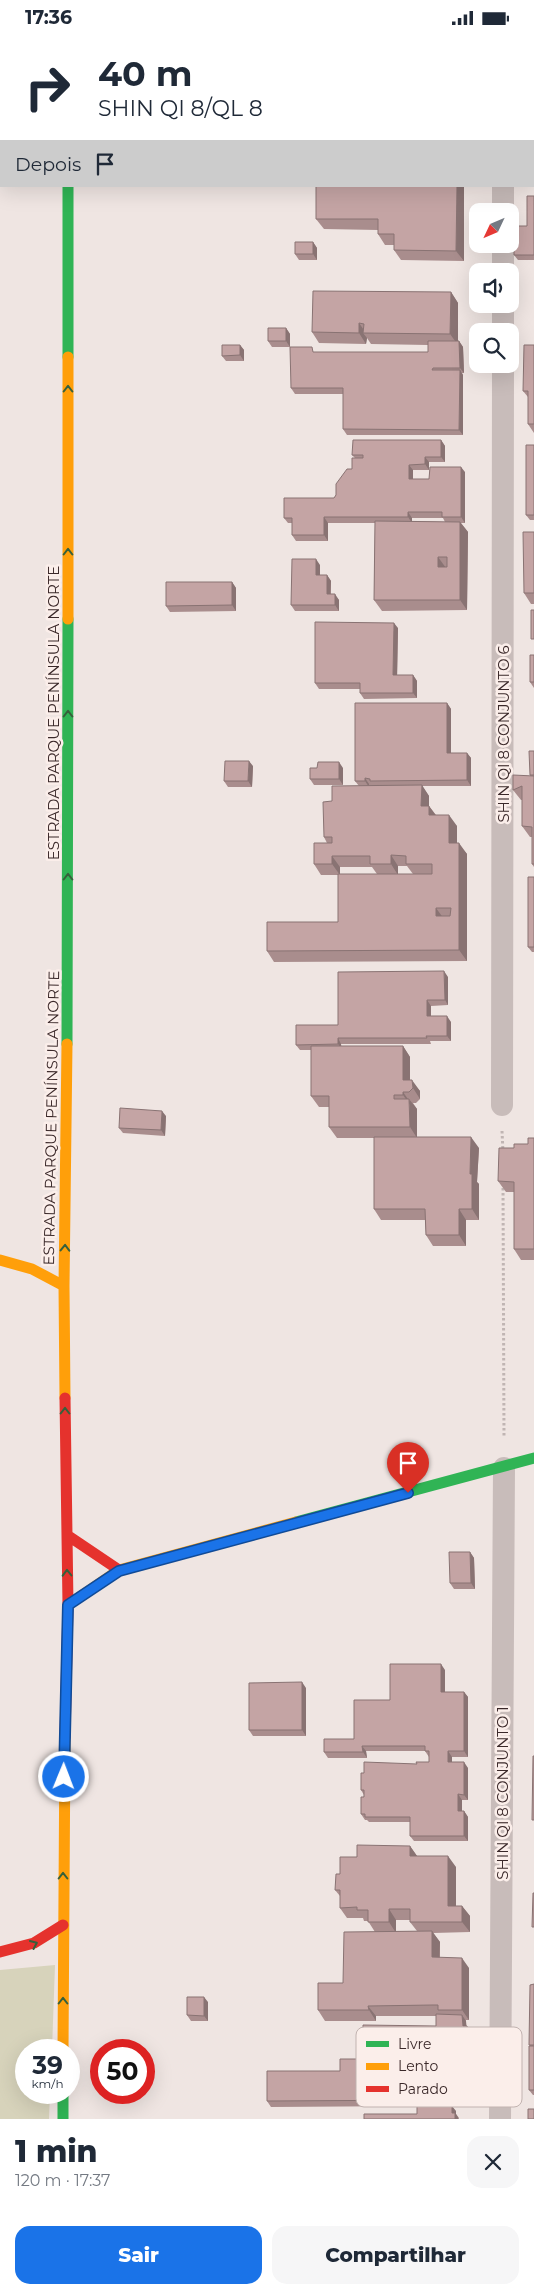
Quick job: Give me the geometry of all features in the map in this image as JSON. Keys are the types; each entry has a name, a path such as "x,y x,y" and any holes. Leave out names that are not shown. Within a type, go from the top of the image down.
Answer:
{"main road":[{"name":"ESTRADA PARQUE PENÍNSULA NORTE","path":"63,2039 68,1605 64,1286 68,925 68,187"},
{"path":"0,1260 32,1269 64,1286"},
{"path":"68,1605 119,1571 504,1468 534,1458"},
{"path":"66,1535 119,1571"},
{"path":"0,1952 25,1948 41,1941 63,1925"},
{"path":"63,2104 63,2119"}],"street":[{"path":"503,187 503,203"},
{"name":"SHIN QI 8 CONJUNTO 6","path":"502,1105 503,373"},
{"name":"SHIN QI 8 CONJUNTO 1","path":"501,2027 504,1468"}],"path":[{"path":"502,1105 502,1154"},
{"path":"503,1173 504,1468"}],"shaded area":[{"path":"55,1965 52,2039 15,2039 15,2104 50,2104 49,2119 0,2119 0,1970"}],"building":[{"path":"316,187 457,187 456,251 394,250 394,234 378,234 378,219 316,219"},
{"path":"527,196 534,196 534,255 514,255 514,253 519,253 519,226 527,226"},
{"path":"295,242 313,242 313,254 295,254"},
{"path":"313,291 451,292 450,334 363,333 364,324 359,323 359,333 312,332"},
{"path":"268,328 286,328 286,341 268,341"},
{"path":"428,341 459,341 460,368 433,368 432,370 460,370 459,430 343,429 343,388 291,388 290,347 312,347 313,352 428,352"},
{"path":"222,345 240,345 240,355 222,356"},
{"path":"524,345 534,345 534,424 528,424 528,391 523,391"},
{"path":"353,440 441,440 441,457 425,457 425,464 409,465 409,479 429,479 430,467 461,467 461,517 442,517 442,512 408,512 408,517 324,517 324,535 292,535 292,518 284,518 284,498 334,498 336,495 336,484 347,469 352,469 352,458 363,458 363,455 352,455"},
{"path":"526,445 534,445 534,515 526,515"},
{"path":"375,521 460,522 460,600 374,600","holes":["438,557 447,557 447,567 438,567"]},
{"path":"523,532 534,532 534,593 524,593"},
{"path":"292,559 316,559 316,575 327,575 327,594 335,594 335,605 291,605"},
{"path":"166,582 232,582 232,605 166,606"},
{"path":"531,610 534,610 534,639 531,639"},
{"path":"315,622 394,623 393,675 413,675 413,693 360,693 360,683 315,683"},
{"path":"530,655 534,655 534,682 530,682"},
{"path":"355,703 447,703 447,753 467,753 467,780 370,781 370,779 365,778 365,781 355,781"},
{"path":"529,751 534,751 534,775 530,775"},
{"path":"225,761 249,761 248,781 224,781"},
{"path":"318,762 339,762 339,779 310,779 310,768 317,768"},
{"path":"513,775 534,776 534,864 532,864 532,827 522,826 522,786 513,790"},
{"path":"422,785 421,806 429,806 429,815 449,815 449,843 459,843 459,950 267,951 267,922 338,922 338,874 432,874 432,864 406,864 406,856 391,855 391,864 370,864 370,856 332,856 332,864 314,864 314,843 332,843 332,837 324,837 323,802 332,801 332,786","holes":["436,908 451,908 450,916 436,916"]},
{"path":"528,877 534,877 534,947 528,947"},
{"path":"444,971 445,1000 427,1000 427,1016 447,1016 447,1036 426,1036 427,1038 338,1038 338,1044 296,1045 296,1025 338,1025 338,972"},
{"path":"311,1046 403,1046 403,1080 412,1080 413,1088 409,1092 403,1092 403,1095 394,1095 394,1099 409,1099 410,1127 329,1127 329,1096 311,1096"},
{"path":"120,1108 162,1111 161,1130 119,1128"},
{"path":"374,1137 471,1137 470,1174 472,1174 472,1209 459,1209 459,1235 426,1235 425,1209 374,1209"},
{"path":"528,1138 534,1138 534,1249 514,1249 514,1182 498,1181 499,1148 514,1148 514,1144 528,1144"},
{"path":"449,1552 470,1552 471,1583 450,1583"},
{"path":"390,1664 441,1664 441,1692 464,1692 464,1751 448,1751 448,1762 464,1762 464,1795 458,1794 458,1811 464,1811 464,1836 410,1836 410,1817 365,1817 365,1814 361,1814 361,1797 364,1797 364,1790 361,1790 361,1773 364,1773 364,1762 417,1764 416,1762 429,1762 429,1751 425,1751 425,1746 362,1746 363,1752 324,1752 324,1739 354,1739 354,1700 390,1700"},
{"path":"302,1682 302,1730 249,1730 249,1683"},
{"path":"533,1756 534,1820 532,1820"},
{"path":"357,1845 410,1846 410,1856 448,1856 448,1906 462,1906 462,1922 410,1922 410,1909 389,1909 389,1922 368,1922 368,1910 357,1910 357,1907 340,1908 340,1890 335,1890 336,1874 340,1874 340,1857 357,1857"},
{"path":"533,1893 534,1927 532,1927"},
{"path":"432,1931 432,1957 462,1958 462,2010 438,2010 438,2005 432,2005 368,2006 369,2010 318,2010 318,1983 343,1983 344,1932"},
{"path":"534,1984 534,2045 529,2045 530,1985"},
{"path":"187,1997 204,1997 204,2016 187,2015"},
{"path":"436,2014 462,2015 463,2026 467,2027 363,2027 363,2025 436,2026"},
{"path":"529,2046 534,2046 534,2090 529,2090"},
{"path":"340,2059 356,2059 356,2100 267,2101 267,2071 340,2071"},
{"path":"417,2107 452,2107 455,2119 364,2119 364,2114 417,2114"},
{"path":"528,2109 534,2109 534,2119 528,2119"}],"traffic: fast":[{"path":"68,187 68,357"},
{"path":"67,1044 68,619"},
{"path":"296,1522 534,1458"},
{"path":"63,2104 63,2119"}],"traffic: slow":[{"path":"68,357 68,619"},
{"path":"65,1398 64,1286 67,1044"},
{"path":"0,1260 32,1269 64,1286"},
{"path":"68,1605 119,1570 296,1522"},
{"path":"63,2039 65,1737"}],"traffic: jam":[{"path":"65,1398 68,1605 65,1737"},
{"path":"67,1535 119,1570"},
{"path":"0,1952 34,1943 63,1925"}],"route":[{"path":"64,1777 68,1605 119,1571 408,1493"}]}
